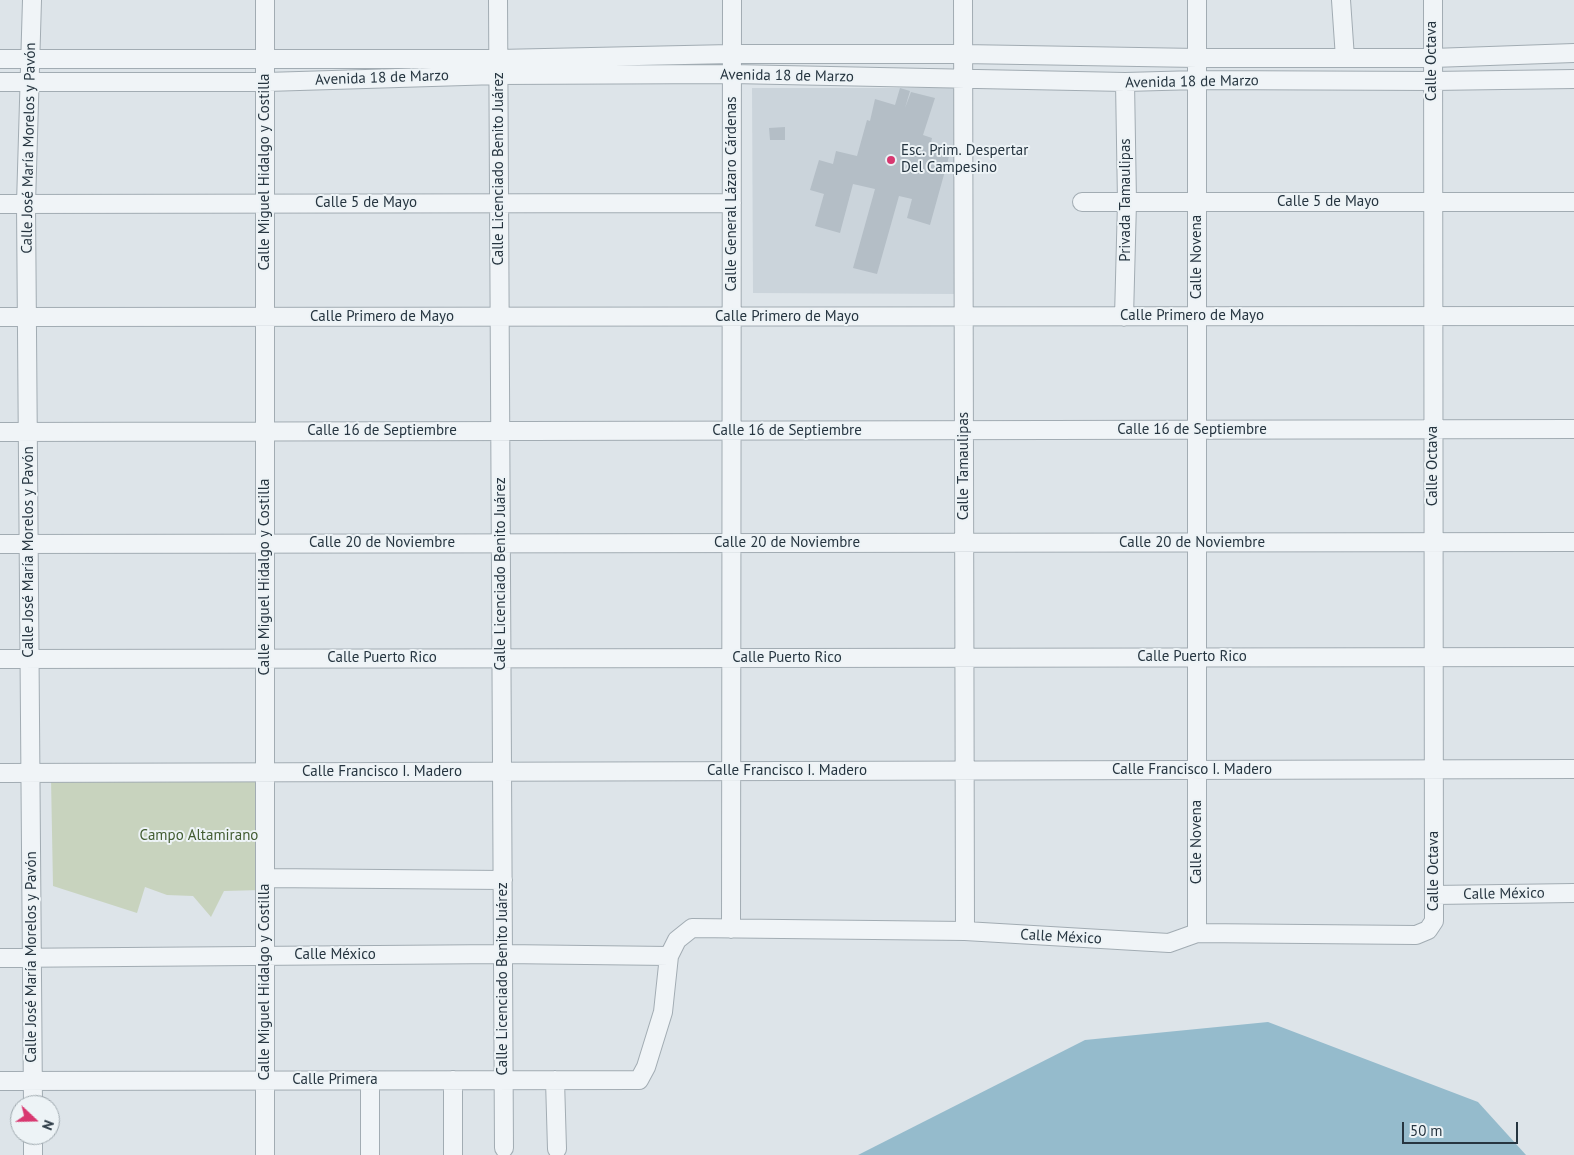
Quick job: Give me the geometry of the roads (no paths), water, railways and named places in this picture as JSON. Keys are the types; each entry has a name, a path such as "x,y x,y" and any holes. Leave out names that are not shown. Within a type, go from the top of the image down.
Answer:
{"street":[{"name":"Calle José María Morelos y Pavón","path":"32,0 26,204 33,1095"},
{"name":"Calle Miguel Hidalgo y Costilla","path":"265,0 265,1155"},
{"name":"Calle Licenciado Benito Juárez","path":"498,0 504,1148"},
{"name":"Calle General Lázaro Cárdenas","path":"731,929 732,0"},
{"name":"Calle Tamaulipas","path":"963,0 966,932"},
{"name":"Calle Novena","path":"1197,0 1197,933"},
{"path":"1341,0 1345,58"},
{"name":"Calle Octava","path":"1428,930 1434,921 1433,0"},
{"name":"Avenida 18 de Marzo","path":"0,82 266,82 731,54 1433,58 1574,53"},
{"name":"Avenida 18 de Marzo","path":"0,60 265,59 732,74 1125,82 1198,80 1432,81 1574,79"},
{"name":"Privada Tamaulipas","path":"1124,316 1127,202 1125,82"},
{"name":"Calle 5 de Mayo","path":"1082,202 1574,202"},
{"name":"Calle 5 de Mayo","path":"0,204 732,203"},
{"name":"Calle Primero de Mayo","path":"0,317 1574,316"},
{"name":"Calle 16 de Septiembre","path":"0,432 1574,430"},
{"name":"Calle 20 de Noviembre","path":"0,544 1574,542"},
{"name":"Calle Puerto Rico","path":"0,659 1574,657"},
{"name":"Calle Francisco I. Madero","path":"0,773 1574,769"},
{"path":"265,878 503,880"},
{"name":"Calle México","path":"1434,895 1574,893"},
{"name":"Calle México","path":"0,958 503,954 669,956 677,940 692,928 966,932 1169,943 1197,933 1416,935 1428,930"},
{"name":"Calle Primera","path":"0,1081 639,1080 646,1067 663,1012 669,956"},
{"path":"370,1080 370,1155"},
{"path":"453,1080 453,1155"},
{"path":"555,1080 557,1149"}],"water":[{"path":"1268,1022 1478,1102 1526,1155 858,1155 1085,1040"}],"place":[{"name":"Esc. Prim. Despertar Del Campesino","path":"891,160"}],"park label":[{"name":"Campo Altamirano","path":"199,836"}]}
